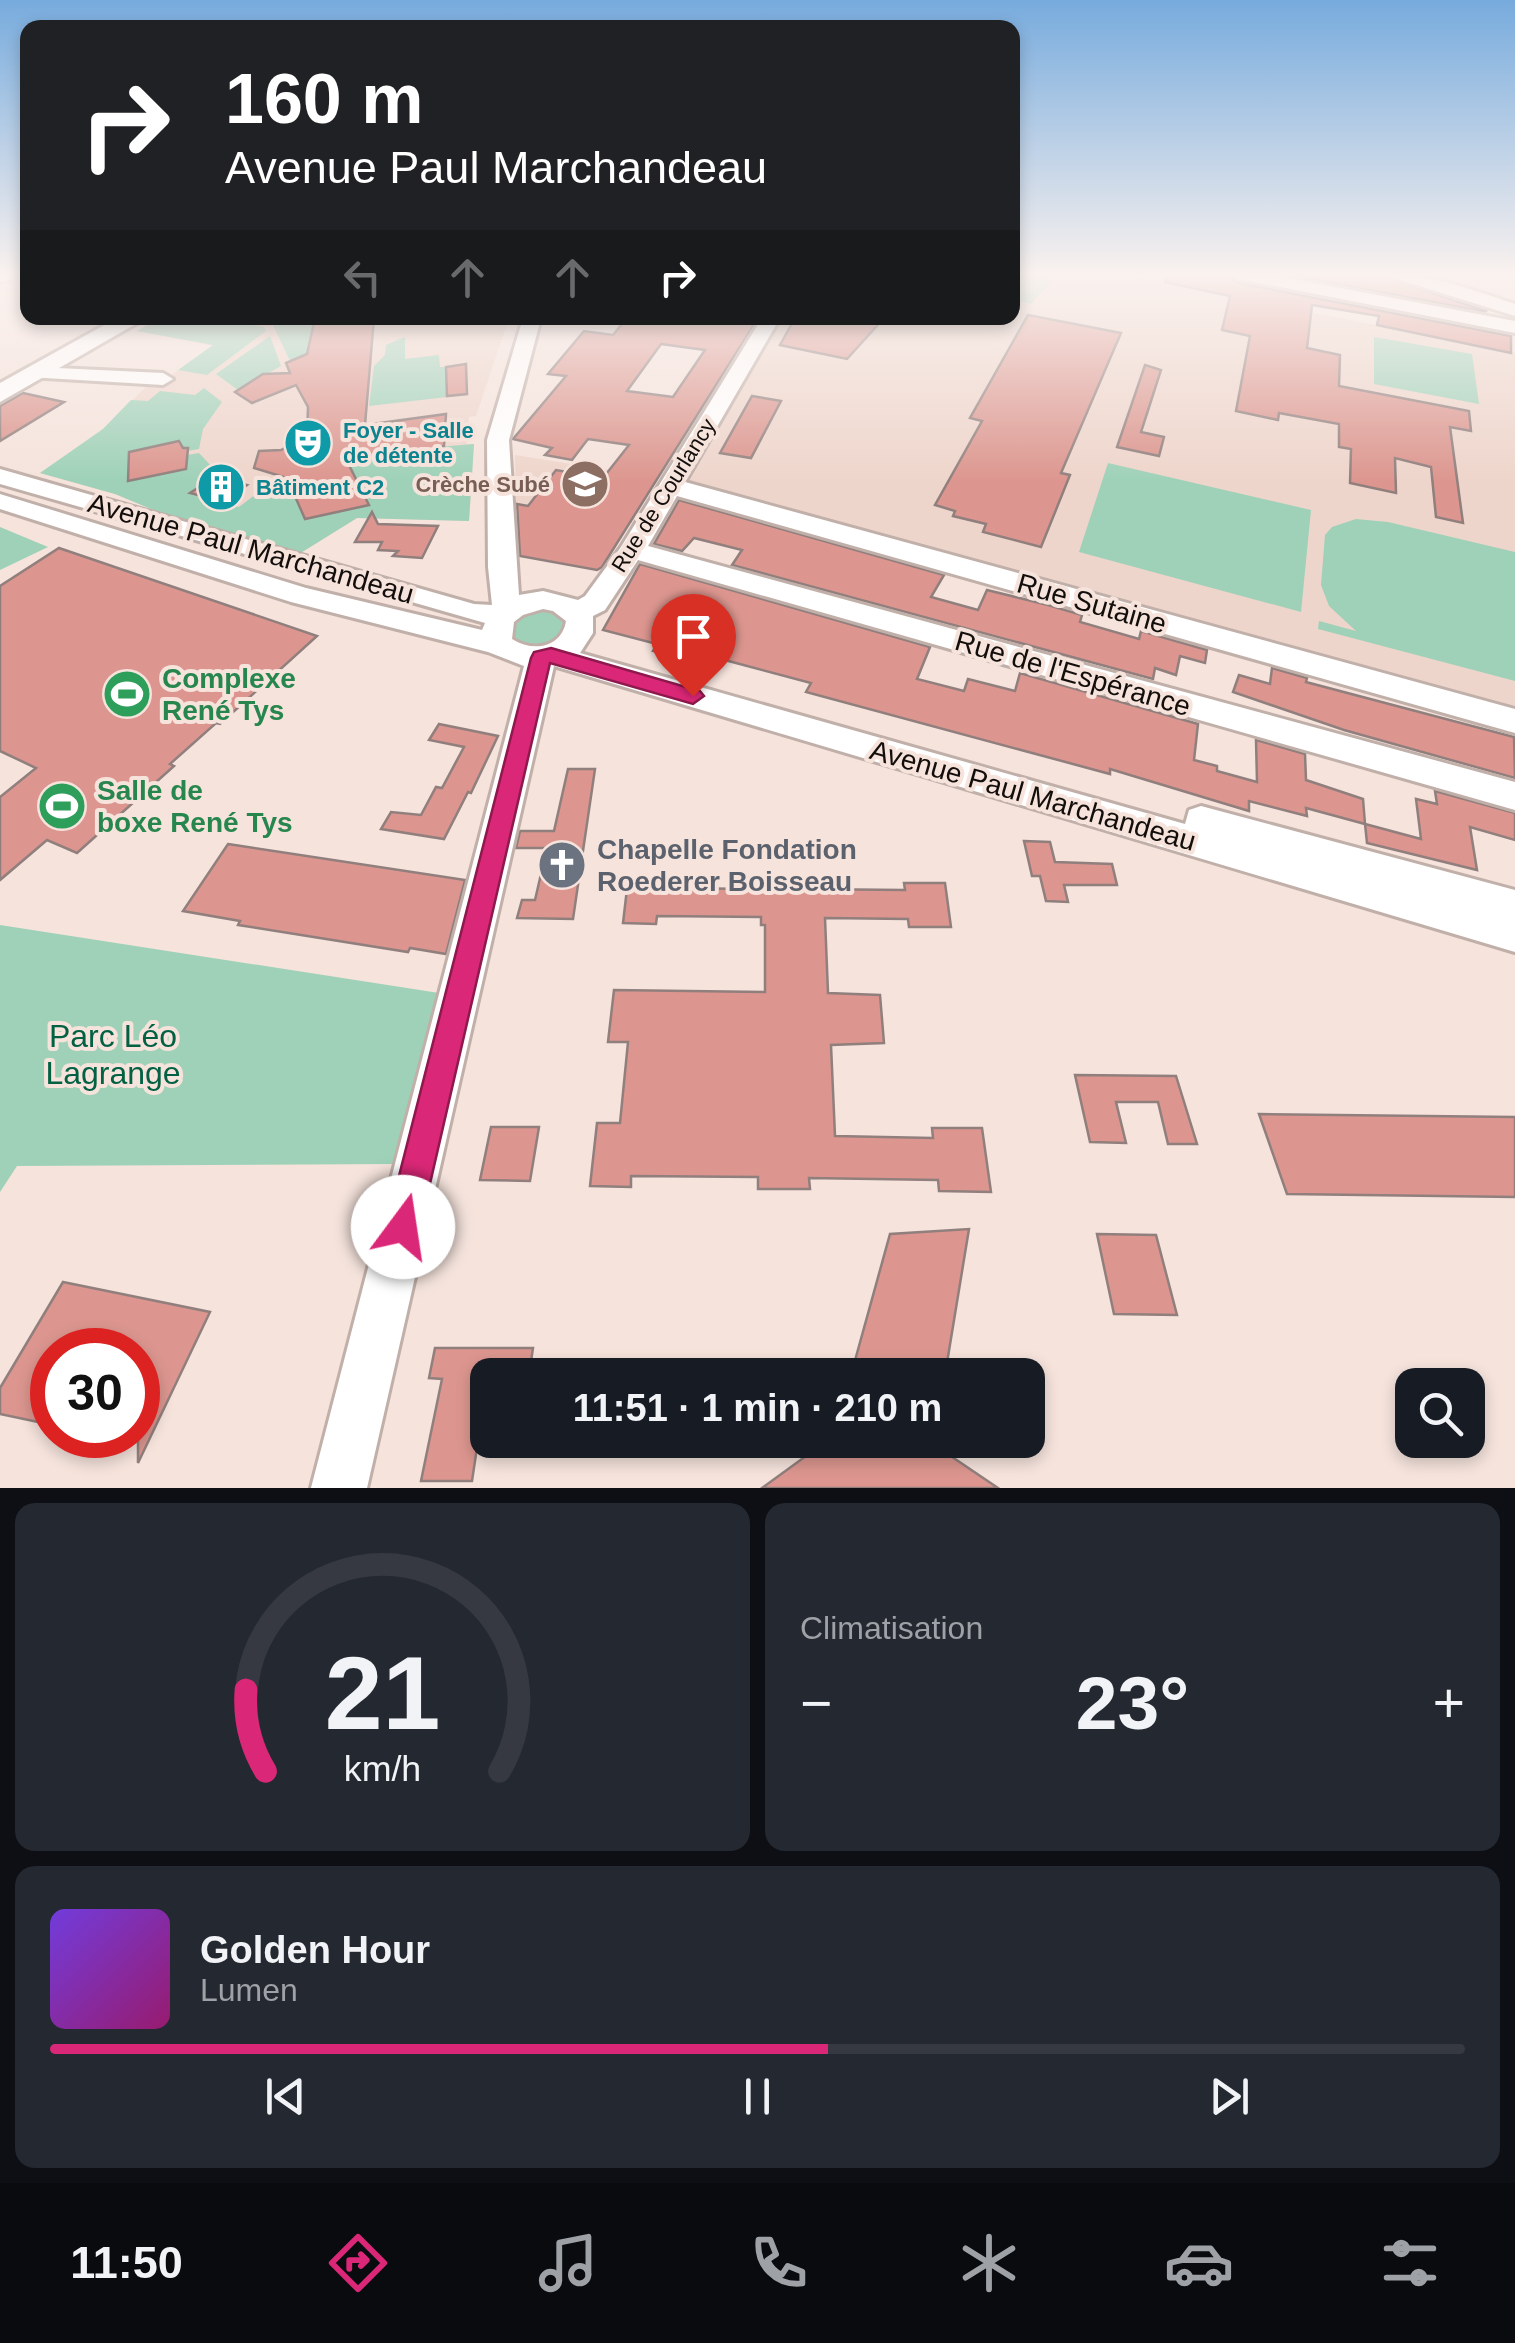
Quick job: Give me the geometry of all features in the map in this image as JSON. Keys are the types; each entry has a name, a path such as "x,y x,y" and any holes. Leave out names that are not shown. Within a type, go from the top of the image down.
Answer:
{"main road":[{"path":"0,394 89,343"}],"street":[{"path":"525,343 498,440 502,624 522,658 561,642"},
{"name":"Rue de Courlancy","path":"561,642 595,603 632,550 756,343"},
{"path":"36,374 162,380"},
{"name":"Avenue Paul Marchandeau","path":"0,476 443,603 502,624"},
{"name":"Rue Sutaine","path":"670,486 1515,721"},
{"name":"Avenue Paul Marchandeau","path":"0,500 300,596 502,624"},
{"name":"Rue de l'Espérance","path":"632,550 1515,796"},
{"path":"501,567 519,585 547,600"},
{"path":"443,603 475,589 501,567"},
{"path":"339,1488 561,642 559,602 522,604 502,624"},
{"name":"Avenue Paul Marchandeau","path":"561,642 1515,934"},
{"name":"Avenue Paul Marchandeau","path":"948,759 1515,907"}],"shaded area":[{"path":"201,343 500,343 476,416 469,417 467,444 474,444 469,521 357,518 299,554 187,524 115,494 40,473 103,429 147,386 155,386 214,346"},
{"path":"768,343 1467,343 1515,353 1515,713 695,485 690,480"},
{"name":"Crèche Subé","path":"515,455 659,478 631,524 516,504"}],"green space":[{"path":"205,343 249,343 207,375 178,370 213,345"},
{"path":"259,343 273,343 281,366 238,390 216,374"},
{"path":"282,343 319,343 325,349 290,361"},
{"path":"405,343 405,359 439,355 440,367 446,367 447,397 369,406 374,366 385,355 386,345"},
{"path":"1374,343 1411,343 1472,354 1479,404 1374,384"},
{"path":"204,388 222,402 203,429 199,449 187,451 178,441 129,452 128,481 178,470 187,455 199,453 213,468 239,478 221,478 191,493 239,507 260,491 314,478 302,494 295,496 305,519 352,509 344,467 357,459 435,453 436,447 474,444 469,521 357,518 299,554 187,524 115,494 40,473 103,429 131,400 148,401 160,391 195,395"},
{"path":"1108,463 1311,510 1301,612 1079,552"},
{"path":"1356,519 1388,522 1515,552 1515,681 1318,629 1319,621 1356,631 1329,606 1321,585 1325,535 1332,527"},
{"path":"0,527 48,547 0,570"},
{"path":"534,608 553,609 566,618 568,632 545,649 514,647 506,628 509,622"},
{"name":"Parc Léo Lagrange","path":"0,925 439,993 394,1164 17,1166 0,1192"}],"building":[{"path":"309,343 372,343 365,425 446,414 444,446 436,447 435,453 347,461 369,505 305,519 287,478 254,468 259,451 281,450 307,436 308,407 296,385 252,403 235,392 263,374 290,373 286,363 307,354"},
{"path":"574,343 742,343 597,570 520,556 517,504 528,506 556,470 603,478 629,445 588,439 572,460 545,455 552,448 513,439 566,376 548,374","holes":["661,344 705,350 673,397 627,391"]},
{"path":"781,343 861,343 847,359"},
{"path":"1012,343 1117,343 1061,473 1070,475 1041,547 983,532 986,524 953,516 955,511 935,505 982,421 970,418"},
{"path":"1249,343 1308,343 1307,348 1340,355 1339,386 1469,411 1471,431 1450,427 1463,523 1436,517 1431,467 1395,458 1396,493 1350,483 1351,449 1339,447 1339,424 1279,413 1278,420 1236,411"},
{"path":"1465,343 1511,343 1511,353"},
{"path":"466,364 467,394 447,396 446,367"},
{"path":"1145,365 1161,370 1141,432 1164,437 1159,456 1117,447"},
{"path":"23,393 64,402 0,441 0,406"},
{"path":"752,396 781,401 751,458 720,453"},
{"path":"179,441 183,448 188,448 186,469 128,481 129,452"},
{"name":"Bâtiment C2","path":"213,478 247,485 225,502 190,493"},
{"path":"679,500 944,575 931,597 978,610 987,590 1082,615 1080,622 1139,639 1141,631 1207,650 1205,663 1180,656 1176,675 1155,668 1153,679 732,565 742,550 694,538 682,551 654,544"},
{"path":"372,512 378,524 438,526 422,558 393,556 398,551 378,550 382,542 355,542"},
{"name":"Complexe René Tys","path":"59,548 317,636 170,764 174,766 77,853 47,840 0,880 0,797 36,768 0,751 0,586"},
{"path":"640,564 930,647 917,679 964,691 968,679 1015,691 1020,673 1198,724 1194,760 1217,766 1217,771 1257,782 1256,740 1305,754 1306,780 1363,799 1365,824 1306,808 1307,816 1249,801 1249,811 1110,769 1110,774 806,692 811,683 687,650 682,658 653,651 657,644 603,630"},
{"path":"1272,668 1307,678 1306,682 1514,737 1515,778 1344,730 1233,692 1239,675 1270,684"},
{"path":"439,724 498,736 471,793 468,792 444,839 381,829 391,812 421,815 436,787 442,788 464,747 429,740"},
{"name":"Chapelle Fondation Roederer Boisseau","path":"568,769 595,769 573,919 517,918 522,900 535,900 547,848 516,848 520,831 554,831"},
{"path":"1435,791 1515,813 1515,840 1470,827 1477,870 1367,843 1365,824 1421,839 1416,799 1437,804"},
{"path":"1024,841 1050,842 1055,862 1112,864 1117,885 1064,885 1068,902 1046,901 1040,876 1032,876"},
{"path":"228,844 465,880 446,954 410,948 408,952 238,925 240,921 183,911"},
{"path":"628,880 660,881 659,888 761,889 761,882 802,882 802,889 905,890 904,883 945,883 951,927 909,927 908,919 825,918 828,993 880,995 884,1043 831,1045 835,1136 933,1138 932,1128 982,1128 991,1192 939,1191 938,1180 809,1178 810,1189 758,1189 758,1177 631,1176 631,1187 590,1186 597,1123 620,1123 628,1042 608,1042 614,990 765,992 765,925 761,925 761,917 657,916 656,924 623,923"},
{"path":"1075,1075 1176,1076 1197,1144 1168,1144 1158,1102 1116,1102 1126,1143 1090,1142"},
{"path":"1259,1114 1515,1117 1515,1197 1287,1194"},
{"path":"491,1127 539,1127 530,1181 480,1180"},
{"path":"969,1229 948,1358 856,1358 890,1234"},
{"path":"1097,1234 1156,1235 1177,1315 1114,1314"},
{"path":"63,1282 210,1312 160,1417 160,1328 36,1328"},
{"path":"30,1338 30,1420 0,1414 0,1388"},
{"path":"435,1348 533,1348 532,1358 470,1358 470,1458 475,1458 472,1481 421,1481 442,1379 429,1378"},
{"path":"803,1458 954,1458 998,1488 762,1488"}],"place":[{"name":"Foyer - Salle de détente","path":"308,443"},
{"name":"Crèche Subé","path":"585,484"},
{"name":"Bâtiment C2","path":"221,487"},
{"name":"Complexe René Tys","path":"127,694"},
{"name":"Salle de boxe René Tys","path":"62,806"},
{"name":"Chapelle Fondation Roederer Boisseau","path":"562,865"}],"route":[{"path":"403,1227 541,658 551,655 693,696"}]}
